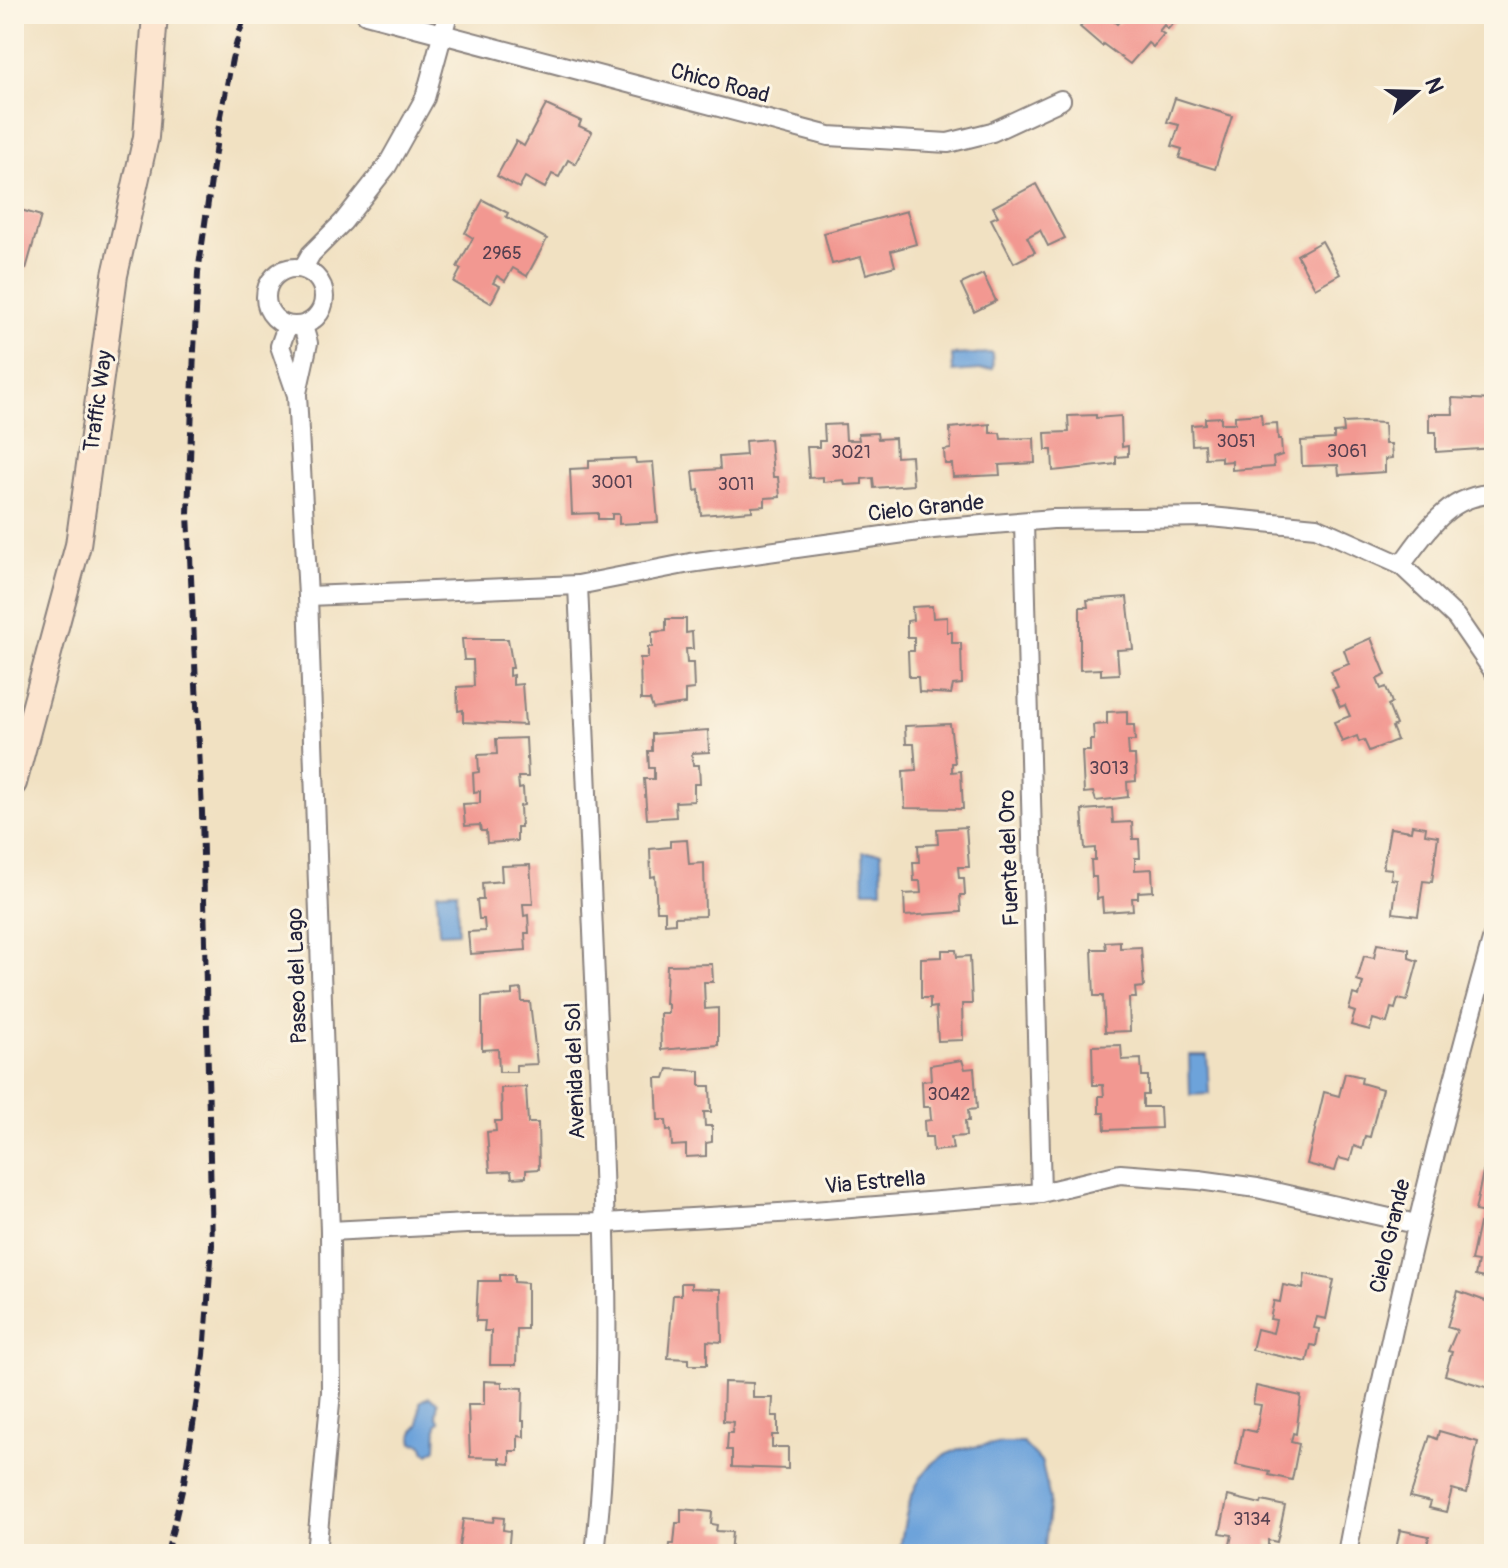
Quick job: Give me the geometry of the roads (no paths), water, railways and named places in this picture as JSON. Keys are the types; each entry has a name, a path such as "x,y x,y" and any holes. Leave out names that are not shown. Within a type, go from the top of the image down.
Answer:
{"street":[{"name":"Traffic Way","path":"14,783 78,545 115,275 146,137 155,14"},
{"name":"Chico Road","path":"366,14 829,136 948,143 992,132 1061,100"},
{"path":"303,268 311,254 343,222 387,166 425,98 448,14"},
{"path":"287,268 303,268 319,279 325,297 319,316 295,326 274,319 266,305 266,290 274,276 287,268"},
{"name":"Paseo del Lago","path":"297,395 280,346 295,326 308,343 297,395 308,596 330,1231 331,1392 316,1554"},
{"path":"1401,565 1446,510 1466,499 1494,494"},
{"name":"Cielo Grande","path":"308,596 578,585 705,561 933,529 1024,522 1211,517 1316,527 1401,565 1456,617 1494,672"},
{"name":"Fuente del Oro","path":"1024,522 1041,1193"},
{"name":"Avenida del Sol","path":"578,585 605,1223 607,1367 595,1554"},
{"name":"Cielo Grande","path":"1347,1554 1416,1224 1494,933"},
{"name":"Via Estrella","path":"330,1231 467,1224 605,1223 813,1211 1041,1193 1120,1174 1257,1188 1416,1224"}],"water":[{"path":"992,353 993,369 953,372 952,355"},
{"path":"863,852 881,852 882,890 864,890"},
{"path":"457,891 458,932 439,933 437,892"},
{"path":"1189,1055 1207,1055 1209,1094 1190,1095"},
{"path":"429,1397 438,1402 436,1416 440,1422 437,1424 436,1449 429,1454 422,1444 413,1443 412,1438 419,1425 420,1402"},
{"path":"1001,1443 1023,1443 1042,1463 1050,1500 1044,1554 899,1554 910,1502 929,1467 954,1451"}],"railway":[{"path":"167,1554 184,1482 204,1355 212,1245 202,812 188,514 194,350 198,273 218,131 232,59 245,14"}]}
